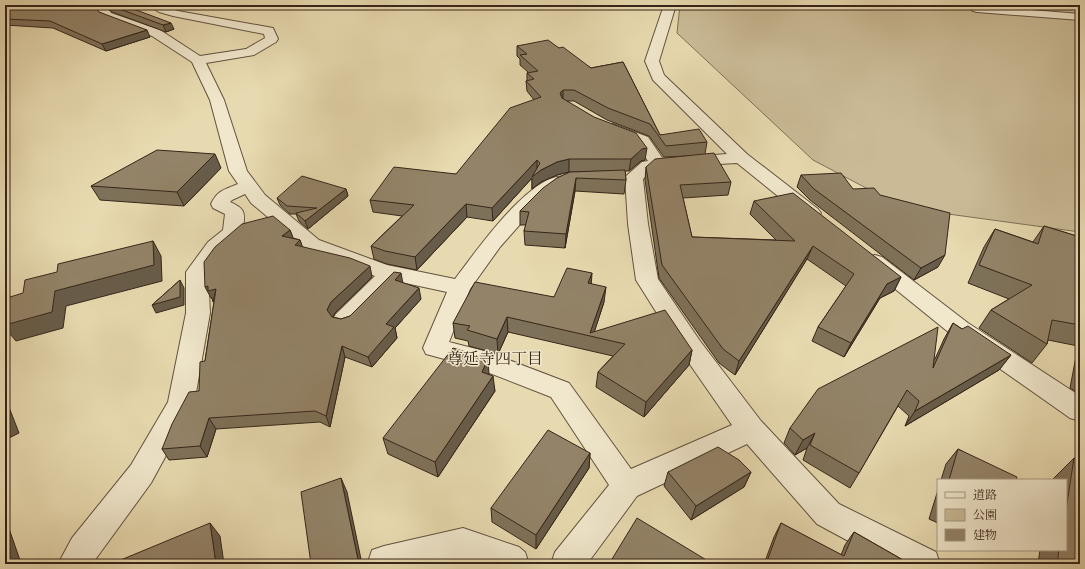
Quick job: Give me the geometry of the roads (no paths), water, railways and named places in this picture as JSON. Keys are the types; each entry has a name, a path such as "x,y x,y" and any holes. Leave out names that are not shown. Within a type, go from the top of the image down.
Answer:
{"street":[{"path":"99,5 107,15 156,33 198,60 217,100 238,171 258,200 312,244 391,273 460,287"},
{"path":"154,5 170,12 269,31 272,39 249,52 198,60"},
{"path":"670,5 652,61 658,77 741,158 823,222"},
{"path":"974,5 978,8 1076,16"},
{"path":"1058,5 1076,16"},
{"path":"600,124 642,140 659,165"},
{"path":"741,158 684,161 648,166 627,177 638,224 647,280 690,347 751,429 828,514 924,564"},
{"path":"581,178 565,179 546,187 523,206 460,287 435,348 480,359 560,390 626,486"},
{"path":"74,564 83,549 141,474 181,404 198,312 197,272 215,248 233,232 235,211 220,204 224,196 249,186"},
{"path":"860,251 960,329 1080,410"},
{"path":"344,320 391,273"},
{"path":"568,564 626,486 751,429"},
{"path":"384,562 463,544 507,559 513,564"}],"district":[{"name":"尊延寺四丁目","path":"495,359"}]}
